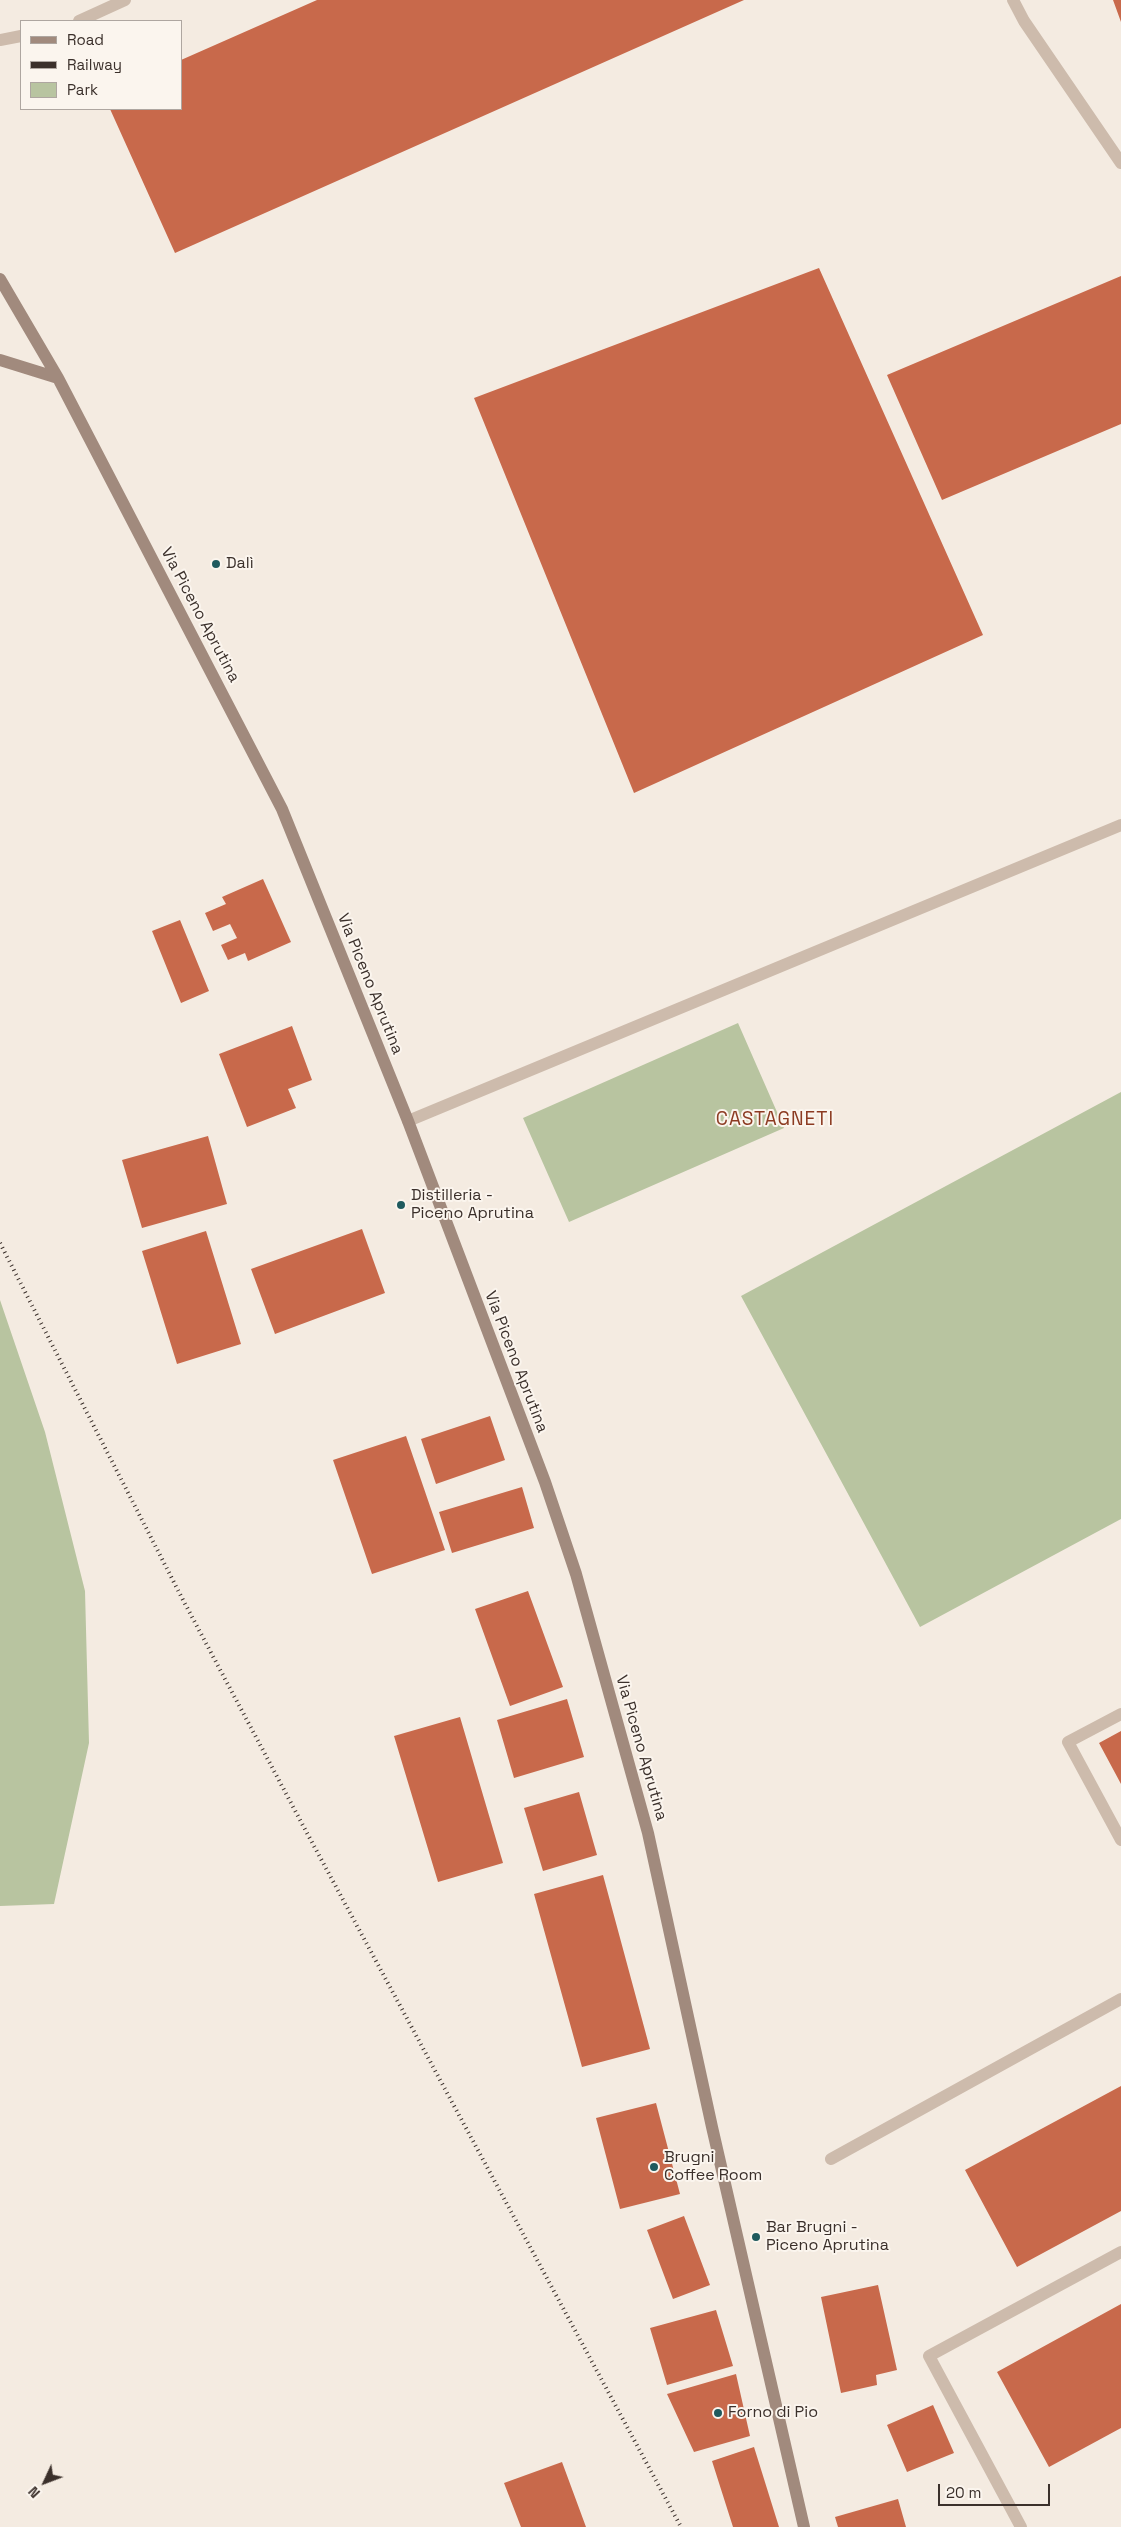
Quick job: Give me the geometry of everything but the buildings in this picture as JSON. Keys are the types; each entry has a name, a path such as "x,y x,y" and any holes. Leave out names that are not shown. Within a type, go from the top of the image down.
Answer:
{"main road":[{"name":"Via Piceno Aprutina","path":"0,280 58,378 282,809 408,1121 545,1482 576,1574 648,1833 712,2127 804,2527"},
{"path":"0,360 58,378"}],"street":[{"path":"81,20 125,0"},
{"path":"1013,0 1024,21 1121,163"},
{"path":"0,40 20,36"},
{"path":"408,1121 1121,826"},
{"path":"1121,1714 1068,1742 1121,1840"},
{"path":"831,2159 1121,1999"},
{"path":"1021,2527 929,2356 1121,2252"}],"green space":[{"path":"738,1023 784,1128 569,1222 523,1118"},
{"path":"1121,1092 1121,1519 920,1627 741,1296"},
{"path":"0,1300 45,1432 85,1591 89,1743 54,1904 0,1906"}],"railway":[{"path":"0,1243 183,1600 681,2527"}],"place":[{"name":"Dalì","path":"216,564"},
{"name":"Distilleria - Piceno Aprutina","path":"401,1205"},
{"name":"Brugni Coffee Room","path":"654,2167"},
{"name":"Bar Brugni - Piceno Aprutina","path":"756,2237"},
{"name":"Forno di Pio","path":"718,2413"}],"district":[{"name":"CASTAGNETI","path":"775,1120"}]}
